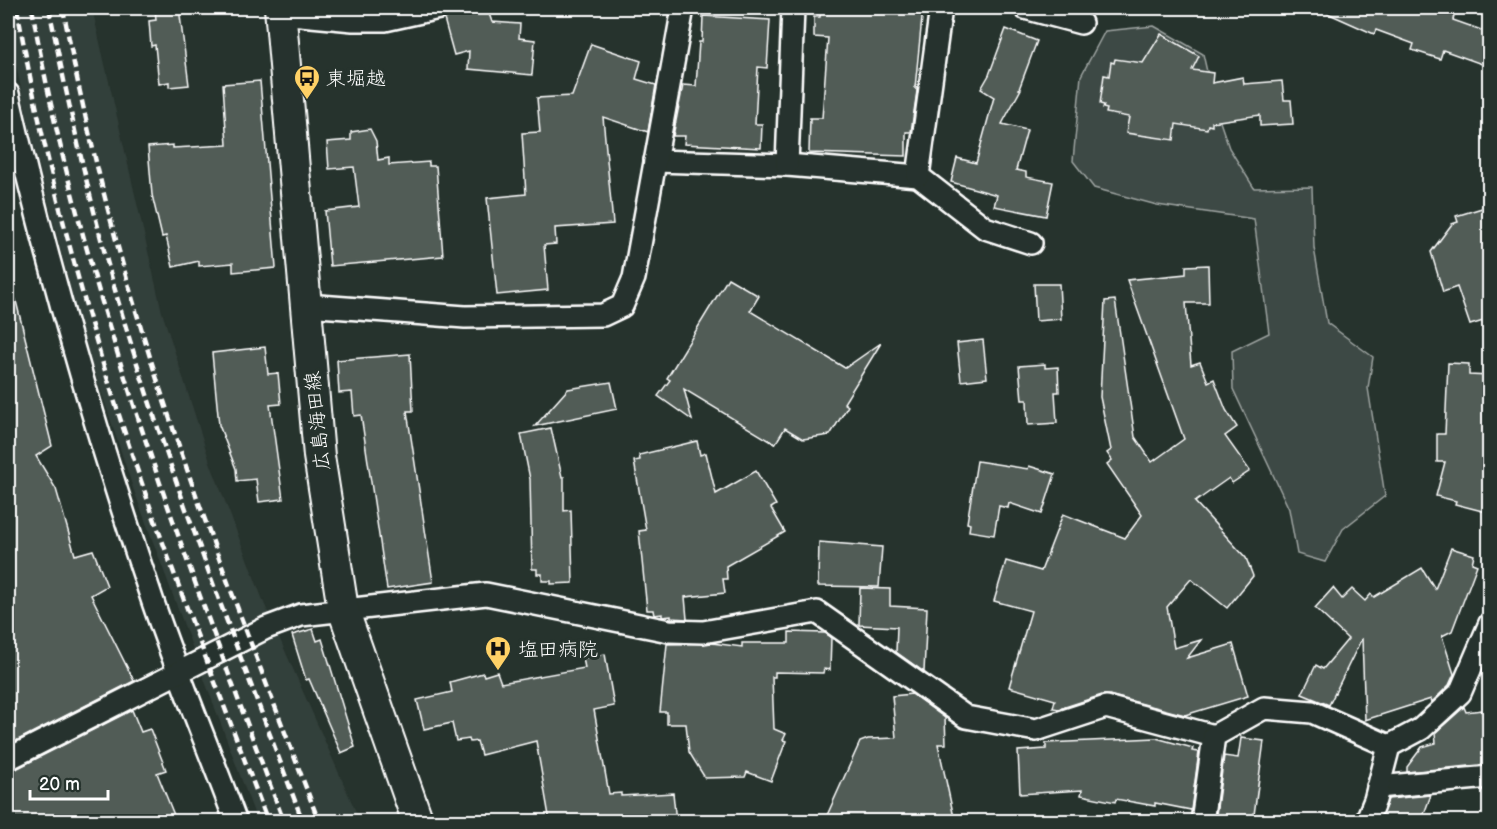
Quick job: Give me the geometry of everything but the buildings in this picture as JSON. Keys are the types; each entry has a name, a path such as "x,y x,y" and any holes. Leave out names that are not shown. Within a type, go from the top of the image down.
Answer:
{"main road":[{"name":"広島海田線","path":"280,10 319,456 343,609 418,822"}],"street":[{"path":"280,10 353,20 385,20 439,8"},
{"path":"787,165 793,8"},
{"path":"918,176 940,8"},
{"path":"1025,8 1081,23"},
{"path":"306,305 465,317 603,315 621,306 634,278 683,9"},
{"path":"8,93 40,224 110,468 155,608 237,822"},
{"path":"655,160 787,165 918,176 985,228 1031,243"},
{"path":"8,759 266,628 301,615 486,594 669,631 703,632 817,612 966,717 1036,730 1107,707 1214,736 1264,708 1312,712 1389,746"},
{"path":"1366,822 1389,746 1421,729 1460,693 1485,648 1490,623"},
{"path":"1202,822 1214,736"},
{"path":"1378,787 1490,777"}],"shaded area":[{"path":"8,8 92,8 162,312 210,462 264,603 360,821 257,821 133,488 83,337 29,126 8,28"},
{"path":"1154,26 1203,54 1215,107 1229,148 1254,188 1312,187 1314,248 1327,323 1373,357 1368,388 1385,496 1343,529 1325,562 1297,554 1289,509 1233,389 1232,351 1269,333 1254,219 1157,205 1094,188 1073,161 1081,76 1105,31"}],"railway":[{"path":"17,8 60,210 112,392 153,516 268,822"},
{"path":"32,8 53,113 78,216 107,319 173,521 284,822"},
{"path":"49,8 84,172 147,396 189,518 303,822"},
{"path":"63,8 103,192 155,373 213,543 319,822"}],"place":[{"name":"東堀越","path":"307,101"},
{"name":"塩田病院","path":"498,672"}]}
